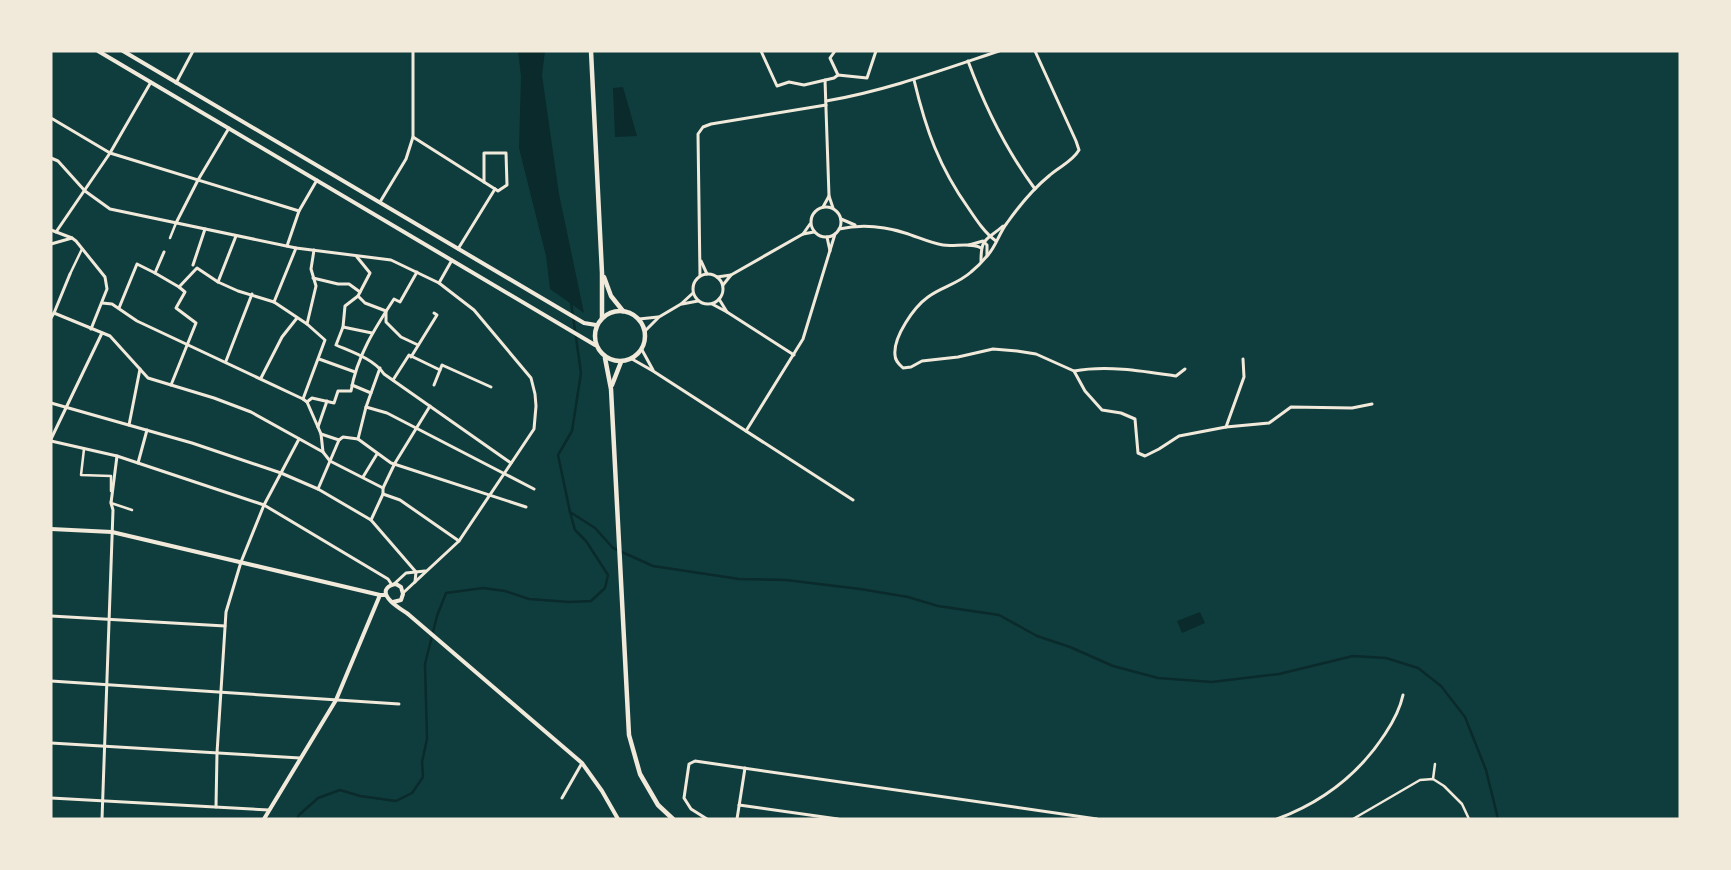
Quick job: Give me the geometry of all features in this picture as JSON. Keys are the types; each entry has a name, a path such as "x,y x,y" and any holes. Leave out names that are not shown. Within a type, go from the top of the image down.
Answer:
{"main road":[{"path":"592,51 602,273 602,318"},
{"path":"602,273 611,296 623,311 639,319 645,331 645,341 642,350 632,359 621,362 606,358 599,352 595,345 594,335 596,326 602,318 612,312 623,311"},
{"path":"606,358 611,389 629,735 640,774 658,804 673,819"},
{"path":"611,389 621,362"}],"street":[{"path":"98,51 595,345"},
{"path":"123,51 584,323 596,326"},
{"path":"176,82 194,51"},
{"path":"373,213 406,159 413,137 413,51"},
{"path":"761,51 777,86 789,82 804,85 838,75 867,78 876,51"},
{"path":"835,51 830,58 838,75"},
{"path":"794,355 712,304 702,303 693,293 693,285 700,276 701,260 698,134 703,127 860,95 914,80 999,51"},
{"path":"1035,51 1076,141 1078,150 1074,158 1050,175 1035,190 1006,224 987,256 971,273 956,283 929,296 917,306 907,320 896,347 895,356 897,363 903,368 911,367 922,361 958,357 993,349 1036,354 1074,371 1087,369 1134,371 1176,376 1185,369"},
{"path":"968,62 990,117 1014,159 1035,190"},
{"path":"56,232 110,152 157,71"},
{"path":"825,80 829,196 833,209 841,219 856,225 889,229 934,244 951,247 995,243"},
{"path":"914,80 923,115 941,163 957,193 995,243"},
{"path":"170,238 198,180 235,117"},
{"path":"51,118 110,152 299,211"},
{"path":"413,137 498,191 508,185 506,154 484,153 484,182"},
{"path":"51,158 58,161 85,191 110,209 296,248 391,260 439,283 474,310 531,378 536,394 534,429 459,540 404,593 400,600 394,602"},
{"path":"287,246 299,211 323,169"},
{"path":"439,283 495,189"},
{"path":"803,234 810,223 812,214 823,207 829,196"},
{"path":"823,207 833,209"},
{"path":"746,431 803,339 841,219"},
{"path":"810,223 814,232 822,237 835,234"},
{"path":"966,246 982,245 1006,224"},
{"path":"839,229 856,225"},
{"path":"179,287 195,267 205,229"},
{"path":"51,230 72,238 105,277 107,289 91,329"},
{"path":"700,276 707,274 717,277 731,275 803,234 814,232"},
{"path":"218,282 236,236"},
{"path":"827,237 830,252"},
{"path":"51,244 72,238"},
{"path":"981,261 982,245"},
{"path":"987,245 987,256"},
{"path":"51,318 82,248"},
{"path":"274,302 296,248"},
{"path":"307,324 316,286 312,269 314,250"},
{"path":"155,273 164,252"},
{"path":"357,256 370,273 358,296 345,306 343,326 336,345 361,356 380,368 384,374 511,463"},
{"path":"701,260 707,274"},
{"path":"119,308 137,264 185,292 176,308 196,323 171,385"},
{"path":"195,267 218,282 238,291 274,302 307,324 325,340 305,400"},
{"path":"305,400 312,398 334,403 338,391 351,391 354,372 372,333 394,299 400,302 417,272"},
{"path":"712,304 719,299 723,286 731,275"},
{"path":"717,277 723,286"},
{"path":"314,278 338,284 349,284 360,292"},
{"path":"645,331 659,317 681,304 693,293"},
{"path":"226,362 252,294"},
{"path":"358,296 365,303 386,311"},
{"path":"719,299 726,312"},
{"path":"681,304 698,300"},
{"path":"102,303 112,304 137,321 305,400 318,428 323,452"},
{"path":"386,311 386,322 401,337 418,346"},
{"path":"54,313 110,336 148,378 214,398 251,412 323,452 330,461 384,488"},
{"path":"412,357 437,315 434,313"},
{"path":"639,319 659,317"},
{"path":"261,378 282,337 298,318"},
{"path":"343,326 372,333"},
{"path":"102,333 51,440 117,456 264,505 388,579 401,588 404,593"},
{"path":"642,350 653,371"},
{"path":"393,380 409,356 440,370"},
{"path":"318,359 354,372"},
{"path":"632,359 853,500"},
{"path":"1226,427 1244,377 1243,359"},
{"path":"434,385 442,365 491,387"},
{"path":"130,425 140,368"},
{"path":"358,439 366,407 380,368"},
{"path":"1074,371 1085,391 1102,410 1121,413 1135,418 1138,453 1145,456 1179,436 1226,427 1269,423 1291,407 1352,408 1372,404"},
{"path":"352,386 371,393"},
{"path":"318,428 327,401"},
{"path":"51,403 147,430 281,473 318,489 371,520 416,572 415,582"},
{"path":"371,520 384,494 384,488 395,463 430,406"},
{"path":"366,407 387,413 534,489"},
{"path":"138,463 147,430"},
{"path":"320,434 339,440"},
{"path":"318,489 339,440 343,437 358,439 391,462 526,507"},
{"path":"216,807 217,753 226,612 241,562 264,505 299,439"},
{"path":"84,449 81,475 111,476 111,503 113,510 102,819"},
{"path":"363,477 377,454"},
{"path":"111,503 117,456"},
{"path":"384,494 400,500 459,540"},
{"path":"111,503 132,510"},
{"path":"51,530 112,532 383,595 388,600 394,602 582,763 602,791 618,819"},
{"path":"264,819 336,700 388,587 406,573 426,571"},
{"path":"51,616 225,626"},
{"path":"51,681 399,704"},
{"path":"1277,819 1318,800 1353,774 1378,745 1390,726 1401,704 1403,695"},
{"path":"51,743 300,758"},
{"path":"707,819 691,809 684,798 688,764 695,761 1067,817 1097,819"},
{"path":"562,798 582,763"},
{"path":"1433,779 1435,764"},
{"path":"737,819 745,768"},
{"path":"1353,819 1420,780 1433,779 1444,786 1462,804 1469,819"},
{"path":"51,798 269,810"},
{"path":"739,805 838,819"}],"water":[{"path":"518,51 545,51 542,75 559,194 584,313 550,289 546,256 519,148 521,76"},
{"path":"623,87 637,136 615,137 613,88"},
{"path":"1200,612 1205,623 1182,633 1177,621"}],"waterway":[{"path":"571,302 581,373 572,431 558,455 570,512 595,528 613,548 653,566 739,579 786,580 860,589 908,597 938,606 999,615 1037,636 1070,647 1113,666 1158,678 1212,682 1279,674 1353,656 1386,658 1418,668 1441,686 1465,717 1486,770 1498,819"},
{"path":"297,819 318,798 340,790 360,796 396,801 412,793 423,777 422,762 427,739 425,664 437,616 446,593 483,588 505,591 529,599 569,602 591,601 605,588 608,575 586,541 575,530 570,512"}]}
